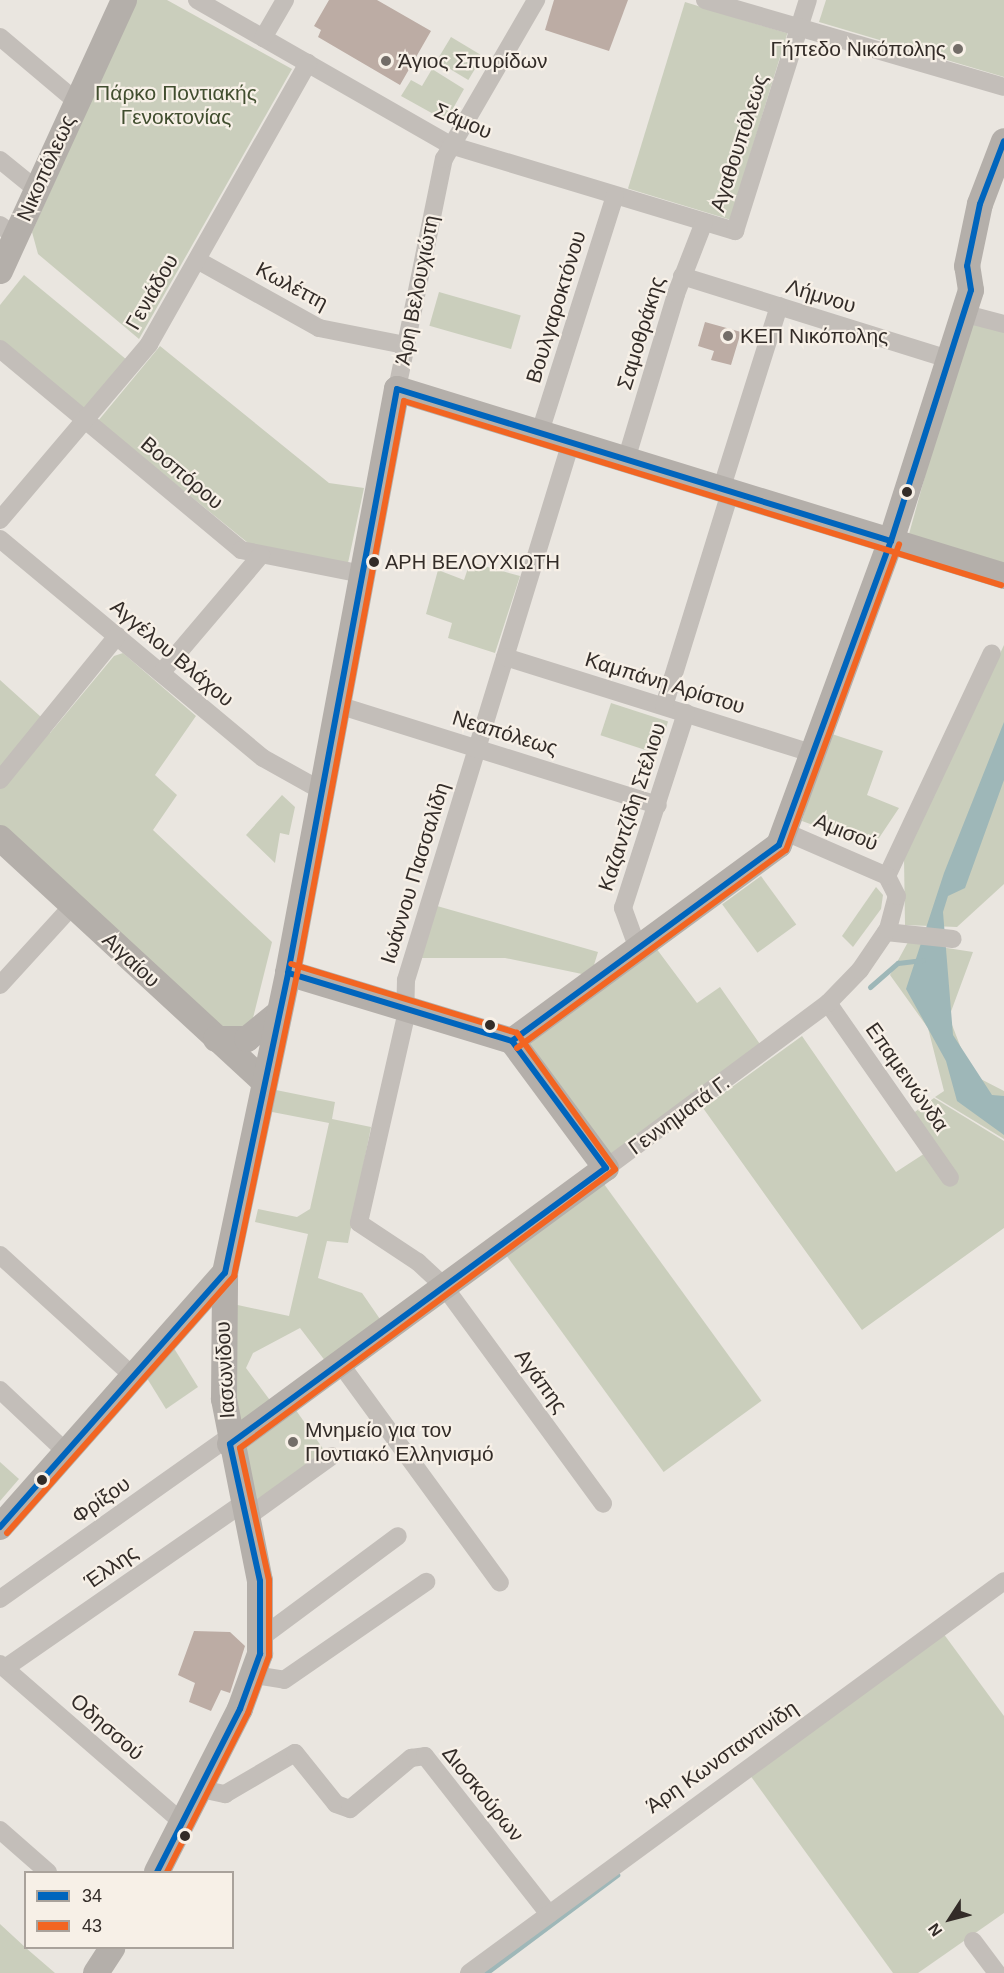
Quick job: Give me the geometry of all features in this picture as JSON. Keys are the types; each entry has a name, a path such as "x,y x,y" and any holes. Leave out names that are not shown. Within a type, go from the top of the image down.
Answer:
{"street":[{"name":"Νικοπόλεως","path":"0,271 8,231 37,190 124,0"},
{"name":"Σάμου","path":"197,0 450,145 735,231"},
{"path":"263,38 285,0"},
{"name":"Άρη Βελουχιώτη","path":"225,1273 263,1081 288,973 405,345 450,145 536,0"},
{"path":"705,0 1004,87"},
{"name":"Αγαθουπόλεως","path":"735,231 808,0"},
{"path":"0,37 76,101"},
{"name":"Γενιάδου","path":"0,520 149,344 308,63"},
{"path":"513,1041 766,856 786,832 812,753 891,541 946,358 971,290 967,266 1001,156"},
{"path":"0,160 37,190"},
{"name":"Βουλγαροκτόνου","path":"540,432 615,196"},
{"name":"Σαμοθράκης","path":"627,460 682,276 704,222"},
{"name":"Κωλέττη","path":"197,260 320,328 405,345"},
{"name":"Λήμνου","path":"682,276 946,358"},
{"name":"Καζαντζίδη Στέλιου","path":"664,706 779,306"},
{"path":"962,313 1004,324"},
{"name":"Βοσπόρου","path":"0,349 234,546 261,555 362,574"},
{"path":"397,388 1004,576"},
{"name":"Ιωάννου Πασσαλίδη","path":"443,1285 359,1223 405,1006 406,980 571,442"},
{"name":"Αγγέλου Βλάχου","path":"0,538 263,758 322,791"},
{"path":"161,673 261,555"},
{"path":"0,780 117,636"},
{"path":"887,876 992,653"},
{"name":"Καμπάνη Αρίστου","path":"506,657 812,753"},
{"name":"Νεαπόλεως","path":"338,705 658,805"},
{"name":"Καζαντζίδη Στέλιου","path":"638,949 624,908 686,713"},
{"name":"Αμισού","path":"786,832 887,876"},
{"name":"Αιγαίου","path":"2,844 73,905 263,1081"},
{"name":"Γεννηματά Γ.","path":"230,1440 606,1168 828,1003 860,970 886,932 897,896 887,876"},
{"path":"0,985 73,905"},
{"path":"886,932 953,939"},
{"path":"288,973 405,1006 513,1041 606,1168"},
{"name":"Επαμεινώνδα","path":"828,1003 950,1178"},
{"path":"216,1039 247,1040 279,1013"},
{"path":"0,1255 133,1376"},
{"path":"0,1527 225,1273"},
{"name":"Ιασωνίδου","path":"158,1871 184,1824 254,1675 262,1637 261,1591 230,1440 221,1335 225,1273"},
{"name":"Αγάπης","path":"443,1285 603,1504"},
{"path":"182,1320 201,1317 213,1322 221,1335"},
{"path":"339,1362 500,1583"},
{"path":"0,1389 66,1452"},
{"name":"Φρίξου","path":"0,1599 230,1440"},
{"name":"Έλλης","path":"2,1666 332,1456"},
{"path":"262,1637 398,1536"},
{"name":"Άρη Κωνσταντινίδη","path":"469,1973 1004,1581"},
{"path":"254,1675 284,1680 426,1582"},
{"name":"Οδησσού","path":"2,1666 184,1824"},
{"name":"Διοσκούρων","path":"201,1789 225,1794 295,1753 336,1804 350,1809 411,1758 425,1756 549,1914"},
{"path":"0,1830 47,1871"},
{"path":"973,1941 996,1973"},
{"path":"96,1973 111,1949"}],"green space":[{"name":"Πάρκο Ποντιακής Γενοκτονίας","path":"136,0 167,0 292,69 139,339 38,254 32,232"},
{"name":"Γήπεδο Νικόπολης","path":"826,0 1004,0 1004,77 819,22"},
{"path":"685,2 787,33 730,220 628,188"},
{"path":"451,37 483,56 468,80 437,61"},
{"path":"432,69 464,89 446,121 401,96 411,80 422,86"},
{"path":"24,275 127,360 85,412 0,342 0,305"},
{"path":"439,292 521,315 511,349 429,326"},
{"path":"968,320 1004,331 1004,563 909,534"},
{"path":"160,346 329,483 364,488 348,563 253,547 98,421"},
{"path":"470,562 520,576 495,653 448,638 452,623 426,614 438,570 464,580"},
{"path":"1004,645 1004,884 957,927 905,925 904,858"},
{"path":"123,653 196,716 155,775 177,795 153,830 272,942 245,1050 0,826 0,680 41,717 37,722 50,733 114,656"},
{"path":"611,703 668,722 658,754 600,735"},
{"path":"829,733 883,751 867,795 899,808 873,847 802,821"},
{"path":"282,795 295,807 289,835 280,833 275,863 246,835"},
{"path":"761,876 796,925 757,953 722,904"},
{"path":"876,887 883,895 881,909 853,947 842,936"},
{"path":"437,906 598,952 594,965 582,974 505,958 421,958"},
{"path":"908,942 973,952 949,1017 971,1074 1004,1091 1004,1139 935,1097 944,1091 928,1028 890,975"},
{"path":"656,948 697,1003 720,987 762,1047 615,1154 607,1153 528,1044"},
{"path":"802,1036 896,1172 936,1146 912,1114 934,1098 1004,1141 1004,1228 862,1330 703,1108"},
{"path":"271,1089 335,1102 332,1119 371,1127 348,1243 327,1241 318,1278 362,1293 382,1322 326,1362 300,1328 253,1353 246,1368 272,1403 237,1428 233,1304 289,1316 308,1234 255,1222 258,1209 297,1217 310,1209 329,1123 267,1111"},
{"path":"604,1184 762,1401 664,1472 506,1255"},
{"path":"172,1345 198,1387 166,1409 145,1375"},
{"path":"293,1406 326,1453 255,1505 240,1442"},
{"path":"0,1462 19,1479 0,1501"},
{"path":"943,1633 1004,1716 1004,1913 918,1973 893,1973 747,1771"},
{"path":"0,1924 24,1946 24,1949 27,1949 55,1973 0,1973"}],"water":[{"path":"1004,722 1004,780 965,888 948,896 943,912 953,1035 992,1095 1004,1096 1004,1135 957,1101 946,1061 906,989 944,873"}],"building":[{"name":"Άγιος Σπυρίδων","path":"329,0 377,0 431,31 400,85 318,37 321,30 314,26"},
{"path":"554,0 628,0 609,51 545,30"},
{"path":"705,322 741,332 731,365 711,360 714,351 698,346"},
{"path":"194,1631 230,1632 245,1646 230,1693 221,1690 211,1711 189,1702 195,1683 178,1675"}],"waterway":[{"path":"870,987 898,963 923,960"},
{"path":"486,1973 617,1875"}],"transit line":[{"name":"34","path":"512,1041 779,845 891,541 971,290 967,266 980,204 1004,141"},
{"name":"34","path":"0,1527 225,1273 288,973 397,389 891,541"},
{"name":"43","path":"7,1533 234,1276 297,975 404,401 1001,585"},
{"name":"43","path":"517,1048 786,850 899,544"},
{"name":"43","path":"168,1871 248,1713 269,1656 269,1580 240,1448 615,1169 517,1033 291,964"},
{"name":"34","path":"158,1871 240,1709 260,1654 260,1581 230,1444 606,1168 512,1041 288,973"}],"place":[{"name":"Γήπεδο Νικόπολης","path":"958,49"},
{"name":"Άγιος Σπυρίδων","path":"386,61"},
{"name":"ΚΕΠ Νικόπολης","path":"728,336"},
{"name":"ΑΡΗ ΒΕΛΟΥΧΙΩΤΗ","path":"374,562"},
{"name":"Μνημείο για τον Ποντιακό Ελληνισμό","path":"293,1442"}]}
